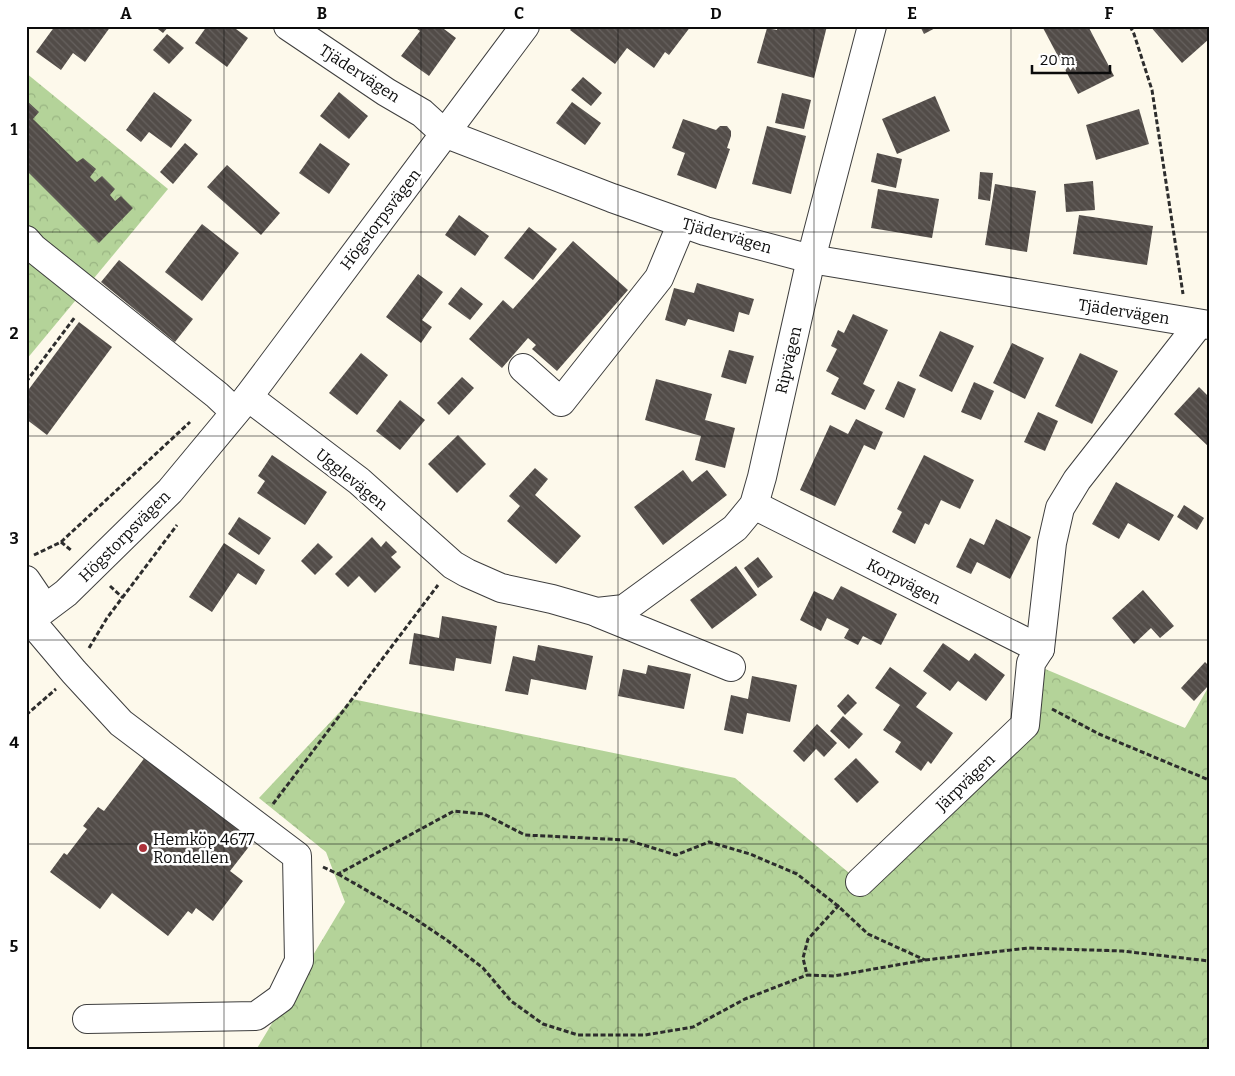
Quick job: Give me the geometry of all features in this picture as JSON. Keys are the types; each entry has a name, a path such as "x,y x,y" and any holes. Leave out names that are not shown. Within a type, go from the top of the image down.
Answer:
{"street":[{"name":"Tjädervägen","path":"288,26 386,92 422,113 444,133 612,198 705,231 811,259 1199,324"},
{"name":"Högstorpsvägen","path":"34,617 66,592 170,491 233,402 444,133 525,26"},
{"name":"Ripvägen","path":"597,612 624,609 735,528 754,505 811,259 872,26"},
{"path":"524,368 562,402 660,278 682,223"},
{"path":"26,240 33,248 98,300 233,402"},
{"name":"Järpvägen","path":"860,882 1025,725 1052,543 1060,508 1076,480 1199,324"},
{"name":"Ugglevägen","path":"233,402 359,481 452,565"},
{"name":"Korpvägen","path":"754,505 1036,656"},
{"name":"Ripvägen","path":"452,565 467,574 501,588 552,599 597,612 731,667"},
{"path":"29,568 34,617 74,672 121,723 297,856 299,961 281,998 256,1016 87,1019"}],"path":[{"path":"1130,26 1152,90 1199,324"},
{"path":"26,382 83,307 98,300"},
{"path":"29,568 61,542 199,413 233,402"},
{"path":"256,826 452,565"},
{"path":"1028,697 1099,734 1209,780"},
{"path":"338,874 454,810 484,814 525,835 627,840 676,855 709,842 750,854 797,874 838,906 868,934 926,960"},
{"path":"297,856 338,874 408,914 483,968 512,1001 542,1024 578,1035 646,1036 693,1027 745,999 807,974 834,976 926,960 1028,948 1122,951 1209,961"},
{"path":"807,974 803,958 808,939 860,882"}],"green space":[{"path":"26,73 168,189 26,360"},
{"path":"1031,663 1185,728 1209,686 1209,1050 256,1050 345,902 326,852 259,798 352,699 735,778 860,882 1025,725"}],"building":[{"path":"55,26 111,26 85,62 73,53 61,70 36,52"},
{"path":"154,26 169,26 163,33"},
{"path":"207,26 232,26 248,38 227,67 195,43"},
{"path":"413,26 440,26 456,38 429,76 401,56 420,31"},
{"path":"573,26 615,26 619,29 621,26 691,26 669,55 665,52 654,68 627,48 615,64 570,30"},
{"path":"778,26 827,26 814,78 757,63 767,28 777,30"},
{"path":"920,26 939,26 924,34"},
{"path":"1042,26 1088,26 1114,76 1078,94"},
{"path":"1150,26 1209,26 1209,39 1182,63"},
{"path":"167,34 184,48 169,64 153,50"},
{"path":"583,77 602,93 591,106 571,90"},
{"path":"154,92 192,120 171,148 149,132 141,142 126,130"},
{"path":"339,92 368,116 349,139 320,116"},
{"path":"782,93 811,100 804,129 775,123"},
{"path":"935,96 950,131 897,154 882,119"},
{"path":"26,100 39,112 33,119 77,162 83,158 96,169 90,177 95,182 102,176 115,189 110,195 115,201 121,196 133,208 99,243 26,170"},
{"path":"572,102 601,123 585,145 556,123"},
{"path":"1139,109 1149,144 1096,160 1086,125"},
{"path":"683,119 716,130 720,126 727,126 731,131 727,148 730,149 716,189 677,175 685,153 672,148"},
{"path":"767,126 806,136 791,194 752,184"},
{"path":"185,143 198,154 173,184 160,172"},
{"path":"320,143 350,164 329,194 299,173"},
{"path":"877,153 902,159 896,188 871,182"},
{"path":"227,165 280,213 261,235 207,187"},
{"path":"980,172 993,173 990,201 978,199"},
{"path":"1093,181 1095,210 1066,212 1064,184"},
{"path":"995,184 1036,191 1027,252 985,245"},
{"path":"878,189 939,199 932,238 871,228"},
{"path":"459,215 489,236 475,256 445,235"},
{"path":"1079,215 1153,226 1147,265 1073,254"},
{"path":"202,224 239,253 202,301 165,272"},
{"path":"529,227 557,249 533,280 504,258"},
{"path":"573,241 628,290 557,371 532,349 536,345 528,338 502,368 469,339 503,300 513,309"},
{"path":"119,260 193,319 175,342 101,282"},
{"path":"418,274 443,292 422,320 432,327 421,343 386,317"},
{"path":"697,283 754,299 749,315 739,312 734,332 688,319 685,326 665,320 674,288 694,293"},
{"path":"461,287 483,304 470,320 448,304"},
{"path":"853,314 888,330 863,384 875,390 865,410 831,394 839,378 826,371 837,349 831,346 838,330 844,333"},
{"path":"79,322 112,347 47,435 26,419 26,393"},
{"path":"940,331 974,346 952,392 919,376"},
{"path":"1012,343 1044,358 1025,399 993,383"},
{"path":"729,350 754,356 746,384 721,377"},
{"path":"361,353 388,375 357,415 329,393"},
{"path":"1080,353 1118,371 1092,424 1055,406"},
{"path":"462,377 474,388 449,415 437,403"},
{"path":"656,379 712,394 705,420 735,428 725,468 695,460 701,436 645,420"},
{"path":"898,381 916,389 904,418 885,409"},
{"path":"974,382 994,391 981,420 961,412"},
{"path":"1199,387 1209,397 1209,447 1174,414"},
{"path":"400,400 425,420 400,450 376,431"},
{"path":"1038,412 1058,421 1045,451 1024,442"},
{"path":"856,419 883,432 875,450 864,445 835,506 800,490 830,425 848,434"},
{"path":"458,435 486,464 457,493 428,464"},
{"path":"272,455 327,492 305,525 257,493 265,481 258,476"},
{"path":"924,455 974,480 960,509 941,500 929,525 925,523 915,544 892,532 902,512 897,509"},
{"path":"535,468 548,479 535,495 581,536 556,564 507,521 520,506 509,496"},
{"path":"683,470 692,482 707,470 727,495 663,545 634,507"},
{"path":"1116,482 1174,515 1159,541 1128,523 1119,539 1092,524"},
{"path":"1184,505 1204,518 1197,530 1177,517"},
{"path":"239,517 271,538 259,555 228,534"},
{"path":"996,519 1031,537 1010,579 977,562 971,574 956,567 970,538 984,545"},
{"path":"372,537 381,547 386,541 397,552 391,557 401,567 375,593 359,576 348,587 335,574"},
{"path":"224,543 265,570 256,585 238,573 212,612 189,597"},
{"path":"318,543 333,557 315,575 301,561"},
{"path":"758,557 773,577 758,588 744,568"},
{"path":"736,566 757,595 712,629 690,600"},
{"path":"841,586 897,614 881,645 863,636 858,645 844,638 849,629 827,618 821,631 800,620 814,591 833,600"},
{"path":"1143,590 1174,626 1160,638 1151,628 1134,644 1112,618"},
{"path":"442,616 497,626 491,664 456,658 454,671 409,664 414,633 439,638"},
{"path":"943,643 969,661 975,653 1005,675 986,701 958,681 950,691 923,671"},
{"path":"538,645 593,656 586,690 531,679 528,695 505,691 513,656 535,661"},
{"path":"1205,662 1209,666 1209,685 1194,701 1181,688"},
{"path":"648,665 691,674 684,709 618,696 623,669 646,674"},
{"path":"890,667 927,693 916,707 953,733 931,764 928,761 921,771 895,752 901,742 883,730 900,705 875,688"},
{"path":"752,676 797,685 790,722 747,713 743,734 724,730 731,695 748,699"},
{"path":"848,694 857,703 845,715 837,706"},
{"path":"843,716 863,734 849,749 830,731"},
{"path":"817,724 837,743 824,757 816,749 804,762 793,751"},
{"path":"146,756 246,833 243,838 251,844 230,871 243,881 213,921 196,908 192,914 188,911 168,936 112,893 100,909 50,872 64,853 67,855 87,829 83,826 98,807 104,811"},
{"path":"856,758 879,782 857,803 834,779"}],"place":[{"name":"Hemköp 4677 Rondellen","path":"143,848"}]}
